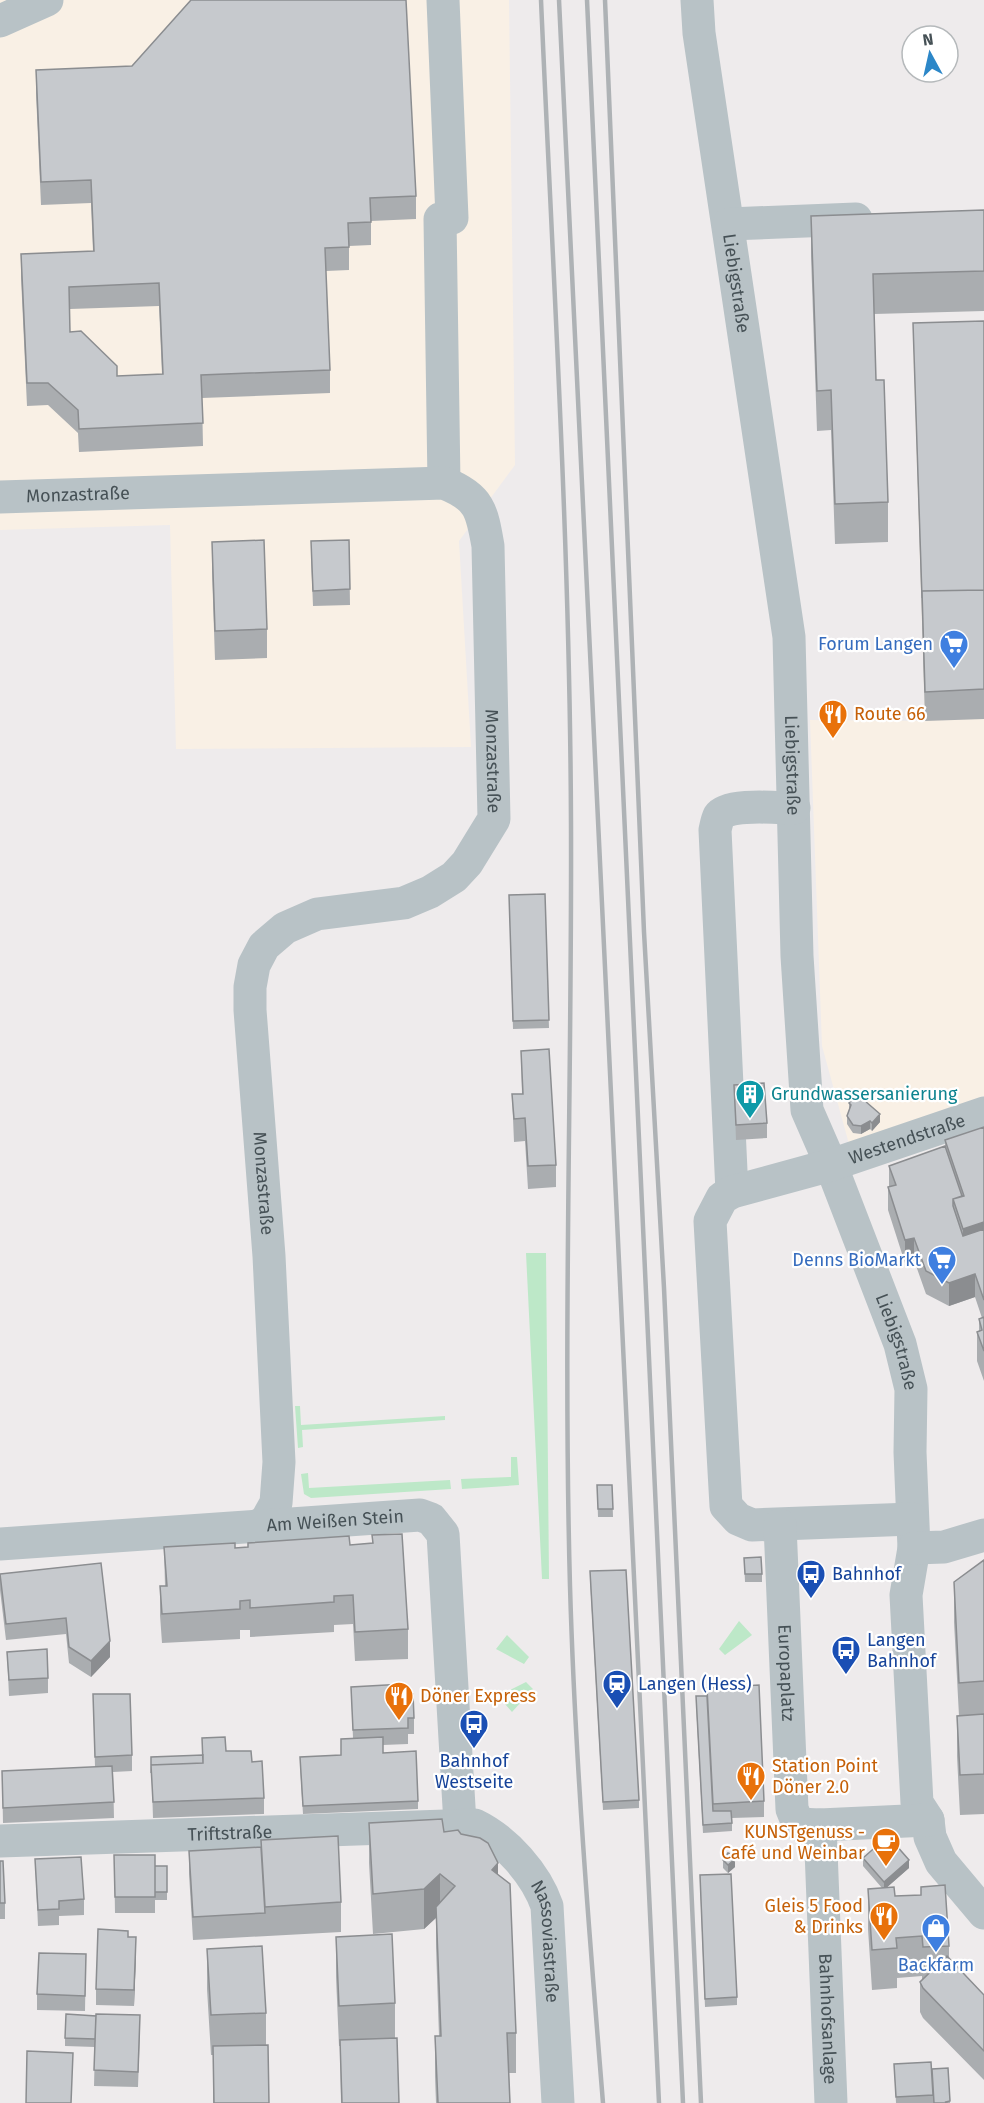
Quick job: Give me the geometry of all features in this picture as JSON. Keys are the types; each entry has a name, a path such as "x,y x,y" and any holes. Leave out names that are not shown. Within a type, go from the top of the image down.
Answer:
{"street":[{"path":"0,21 47,0"},
{"path":"443,0 452,218 440,219 444,483"},
{"name":"Liebigstraße","path":"697,0 699,33 789,637 798,967 807,1110 831,1165 900,1344 908,1373 911,1389 913,1534"},
{"path":"729,224 881,218"},
{"name":"Monzastraße","path":"0,497 444,483 458,488 480,507 488,546 494,819 467,863 454,877 430,892 404,903 317,914 285,928 264,946 254,966 250,987 250,1010 269,1256 279,1462 276,1503 266,1521 259,1526"},
{"path":"794,808 745,807 724,811 719,816 715,830 732,1192 722,1198 710,1221 726,1506 738,1519 752,1525 913,1534 944,1548 984,1535"},
{"name":"Westendstraße","path":"732,1192 831,1165 984,1113"},
{"name":"Am Weißen Stein","path":"0,1544 420,1515 439,1526 443,1534 460,1824"},
{"name":"Europaplatz","path":"780,1525 792,1809 798,1824 928,1820"},
{"path":"913,1534 906,1595 917,1803 928,1820 930,1837 941,1862 984,1913"},
{"name":"Triftstraße","path":"0,1841 460,1824"},
{"name":"Nassoviastraße","path":"460,1824 475,1825 497,1838 541,1890 549,1921 558,2103"},
{"name":"Bahnhofsanlage","path":"820,1825 831,2103"}],"shaded area":[{"path":"0,0 509,0 515,465 459,541 471,747 176,749 170,525 0,530"},
{"path":"984,344 984,1096 849,1144 822,1046 810,720 925,721 913,346"}],"green space":[{"path":"526,1253 546,1253 549,1579 542,1579"},
{"path":"295,1406 300,1406 301,1425 445,1416 445,1420 302,1430 303,1447 298,1448"},
{"path":"511,1457 517,1457 519,1485 462,1489 461,1479 511,1477"},
{"path":"308,1473 309,1488 450,1480 451,1489 311,1498 304,1494 301,1474"},
{"path":"739,1621 752,1635 725,1655 719,1649"},
{"path":"507,1635 529,1657 524,1664 496,1649"},
{"path":"526,1682 533,1689 512,1712 498,1696"}],"building":[{"path":"191,0 406,0 416,196 370,198 371,222 348,223 349,247 325,248 330,370 201,375 203,423 79,429 78,410 48,383 27,383 21,254 94,251 91,180 41,182 36,70 132,66","holes":["159,283 163,374 117,376 117,366 81,331 70,332 69,287"]},
{"path":"984,210 984,271 873,274 876,380 884,380 888,502 835,504 831,390 817,391 811,216"},
{"path":"984,321 984,590 922,591 922,598 913,323"},
{"path":"264,540 267,629 215,631 212,542"},
{"path":"349,540 350,589 313,591 311,541"},
{"name":"Forum Langen","path":"984,590 984,689 925,692 922,591"},
{"path":"545,894 549,1020 513,1021 509,895"},
{"path":"549,1049 556,1165 528,1166 525,1118 514,1119 512,1094 523,1094 521,1051"},
{"path":"764,1083 767,1123 736,1125 734,1085"},
{"path":"857,1094 880,1114 872,1123 870,1121 861,1126 853,1125 847,1116 851,1105 849,1103"},
{"path":"984,1127 984,1222 963,1229 953,1199 964,1196 945,1140"},
{"path":"945,1146 962,1196 953,1199 953,1206 963,1236 984,1229 984,1300 975,1274 949,1283 926,1271 914,1238 905,1240 888,1187 896,1185 889,1166"},
{"path":"984,1317 984,1351 977,1332 982,1330 979,1319"},
{"path":"597,1485 612,1485 613,1509 598,1509"},
{"path":"402,1534 408,1629 355,1632 353,1595 334,1596 334,1602 250,1608 250,1600 240,1601 240,1609 162,1614 160,1586 167,1586 164,1547 235,1543 235,1548 248,1547 248,1543 349,1536 350,1545 373,1543 372,1535"},
{"path":"761,1557 762,1574 745,1574 744,1558"},
{"path":"984,1560 984,1681 959,1683 954,1582"},
{"path":"101,1563 110,1641 91,1661 69,1647 66,1618 6,1624 0,1574"},
{"path":"626,1570 639,1800 603,1802 590,1571"},
{"path":"47,1649 48,1678 9,1680 7,1652"},
{"path":"404,1684 404,1694 413,1694 414,1718 408,1718 408,1728 353,1730 351,1687"},
{"path":"759,1685 764,1801 713,1804 707,1688"},
{"path":"93,1694 130,1694 132,1755 95,1757"},
{"path":"696,1696 707,1696 713,1811 731,1811 732,1823 703,1825"},
{"path":"984,1714 984,1774 960,1775 957,1716"},
{"path":"225,1737 226,1751 251,1751 252,1762 262,1761 264,1798 153,1802 151,1765 203,1763 202,1738"},
{"path":"383,1737 383,1753 416,1751 418,1801 303,1806 300,1757 341,1755 341,1739"},
{"path":"203,1755 203,1763 151,1765 151,1757"},
{"path":"112,1766 114,1802 3,1808 2,1771"},
{"path":"442,1819 444,1832 458,1830 461,1834 480,1838 488,1843 498,1863 492,1870 510,1884 516,2033 507,2033 510,2103 438,2103 435,2036 441,2036 436,1907 455,1886 440,1874 424,1889 373,1894 369,1823"},
{"path":"338,1836 341,1902 265,1907 261,1840"},
{"name":"KUNSTgenuss - Café und Weinbar","path":"888,1836 909,1860 884,1882 863,1858"},
{"path":"261,1847 265,1913 193,1917 189,1851"},
{"path":"728,1853 734,1855 735,1859 728,1865 723,1860"},
{"path":"114,1855 155,1855 155,1897 115,1897"},
{"path":"81,1857 84,1899 59,1901 59,1909 38,1910 35,1859"},
{"path":"0,1861 3,1861 5,1903 0,1903"},
{"path":"155,1866 167,1866 167,1892 155,1892"},
{"path":"731,1874 737,1997 705,1999 700,1875"},
{"path":"945,1885 949,1946 923,1947 922,1936 896,1938 897,1948 872,1950 868,1889 894,1887 895,1896 921,1895 921,1887"},
{"path":"98,1929 128,1931 128,1937 136,1937 134,1990 96,1989"},
{"path":"392,1934 395,2003 339,2006 336,1937"},
{"path":"262,1946 266,2013 211,2015 207,1949"},
{"path":"39,1953 86,1954 85,1996 37,1994"},
{"path":"947,1956 984,1995 984,2051 923,1988 920,1982"},
{"path":"66,2014 96,2016 95,2039 65,2038"},
{"path":"96,2014 140,2015 138,2072 94,2070"},
{"path":"397,2038 399,2103 342,2103 340,2040"},
{"path":"268,2045 269,2103 214,2103 213,2046"},
{"path":"27,2051 73,2053 71,2103 26,2103"},
{"path":"931,2062 933,2095 896,2097 894,2064"},
{"path":"948,2068 950,2101 934,2103 932,2069"}],"railway":[{"path":"541,0 560,412 570,721 571,919 567,1396 570,1586 579,1780 603,2103"},
{"path":"559,0 659,2103"},
{"path":"587,0 683,2103"},
{"path":"605,0 644,932 664,1288 701,2103"}],"place":[{"name":"Forum Langen","path":"954,670"},
{"name":"Route 66","path":"833,740"},
{"name":"Grundwassersanierung","path":"750,1120"},
{"name":"Denns BioMarkt","path":"942,1286"},
{"name":"Bahnhof","path":"811,1600"},
{"name":"Langen Bahnhof","path":"846,1676"},
{"name":"Langen (Hess)","path":"617,1710"},
{"name":"Döner Express","path":"399,1722"},
{"name":"Bahnhof Westseite","path":"474,1750"},
{"name":"Station Point Döner 2.0","path":"751,1802"},
{"name":"KUNSTgenuss - Café und Weinbar","path":"886,1868"},
{"name":"Gleis 5 Food & Drinks","path":"884,1942"},
{"name":"Backfarm","path":"936,1954"}]}
